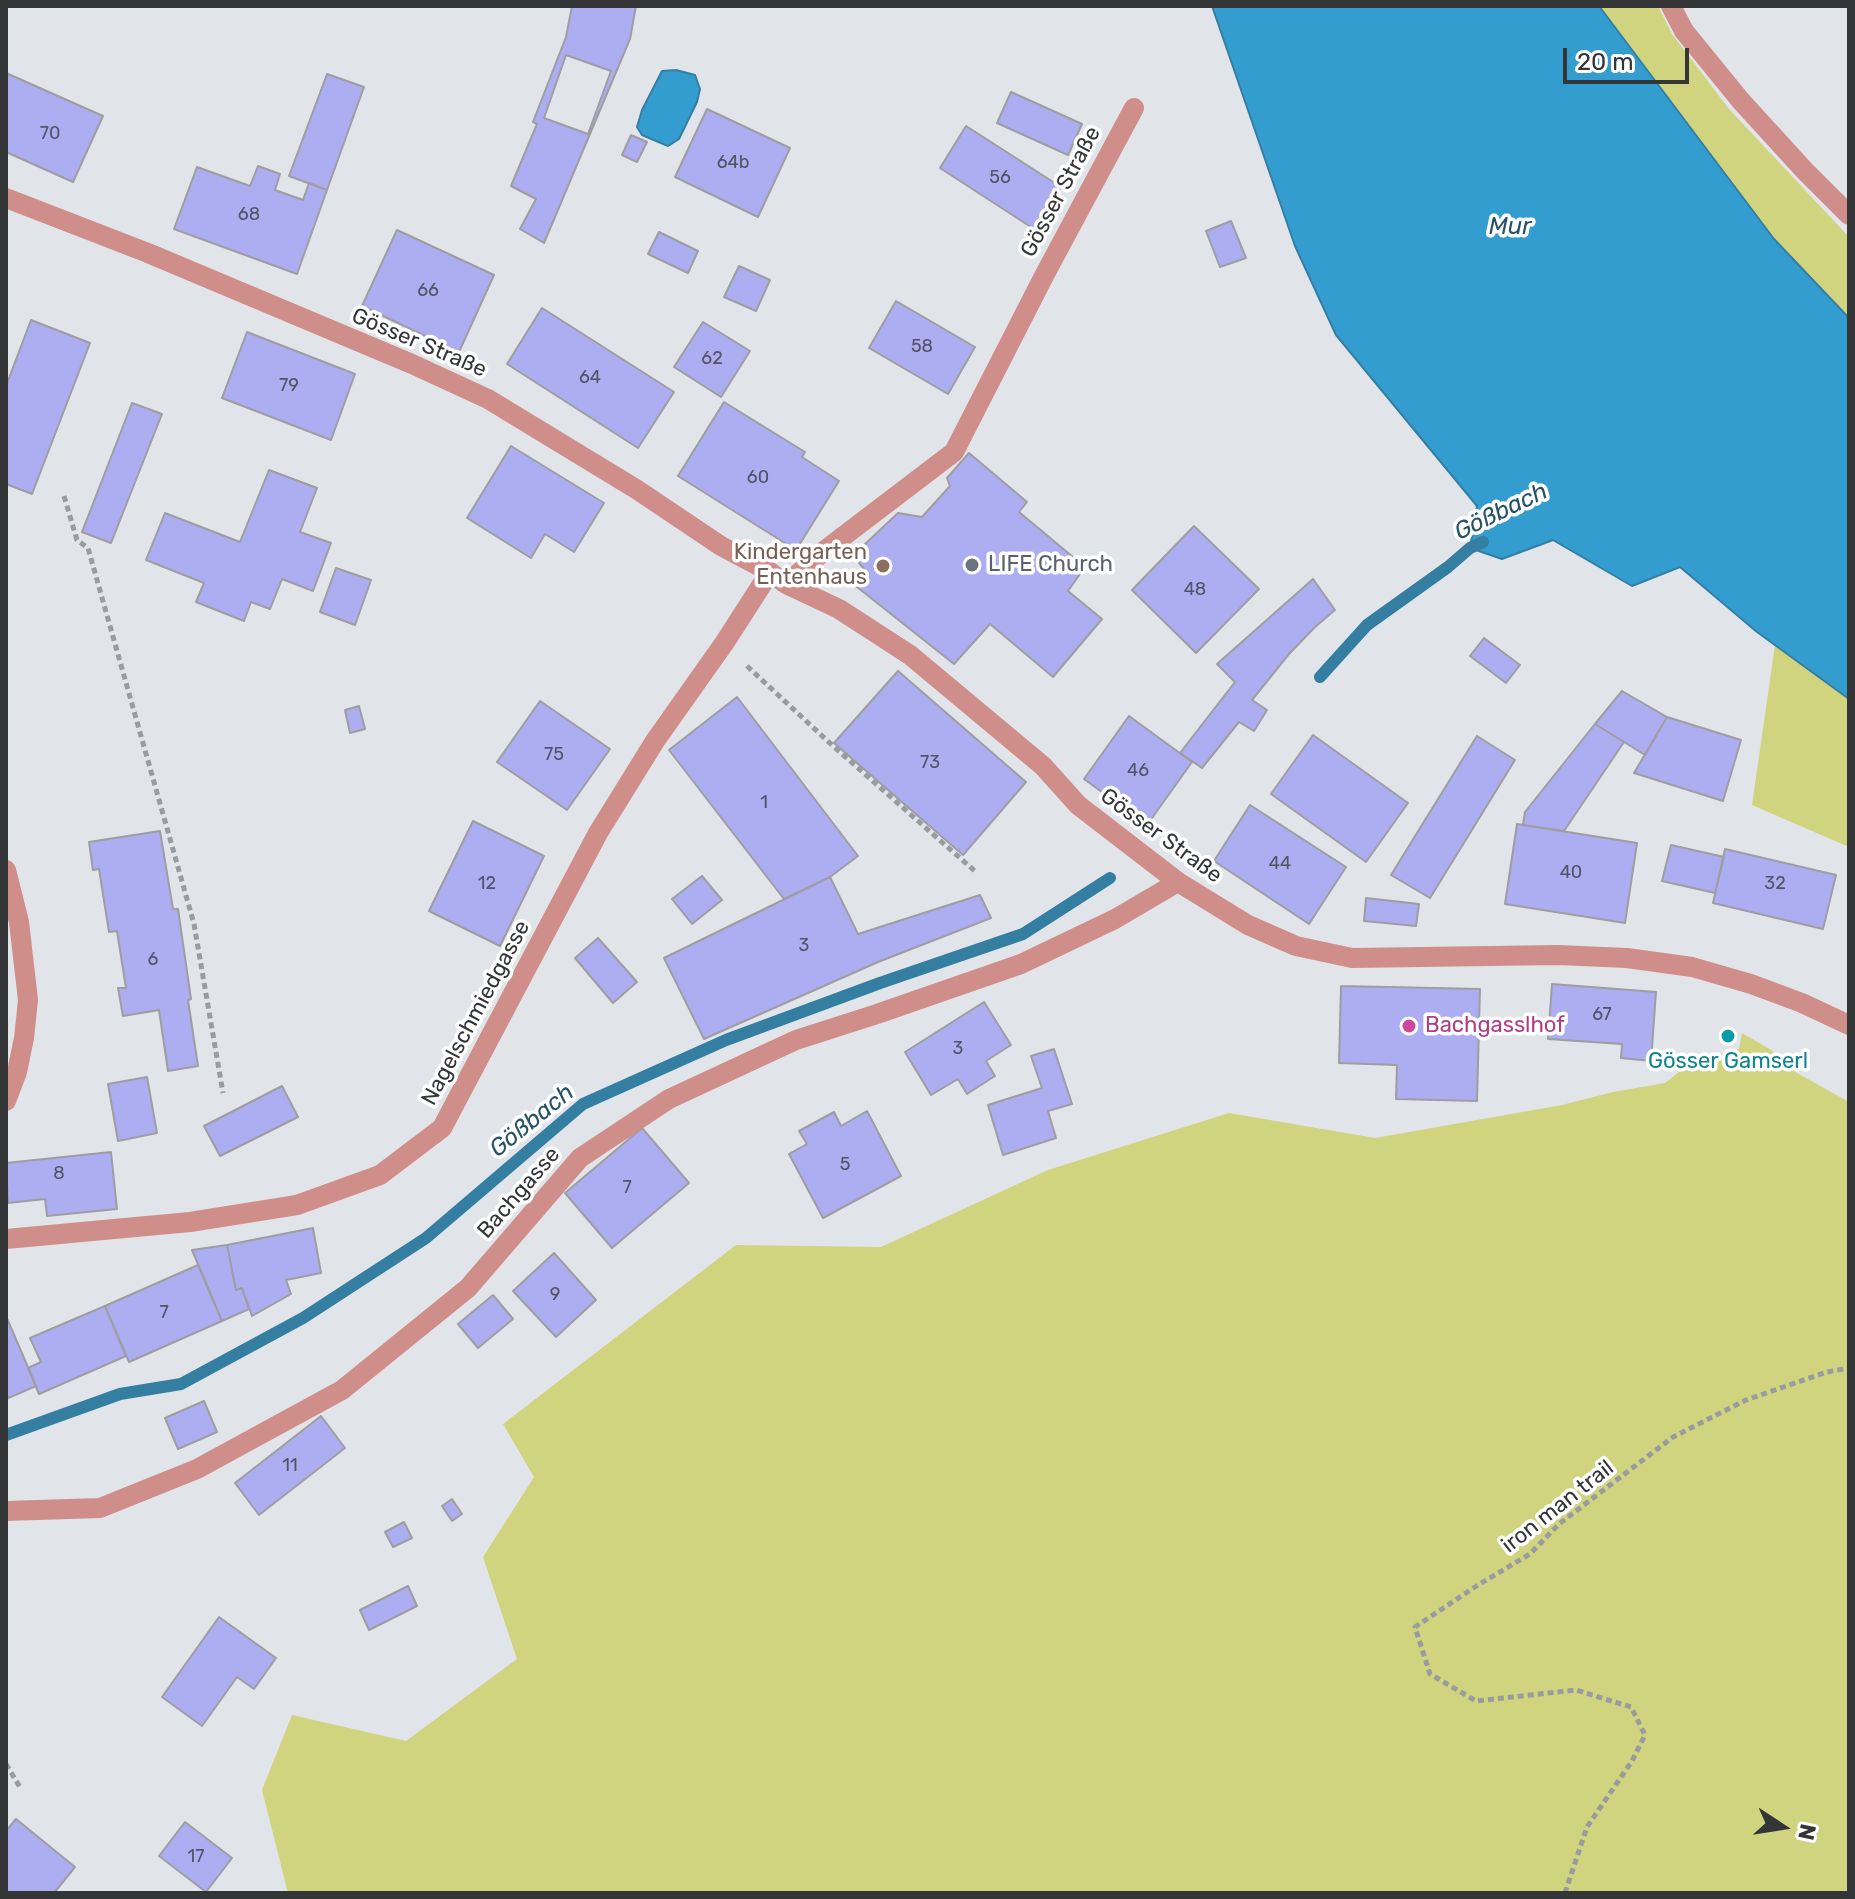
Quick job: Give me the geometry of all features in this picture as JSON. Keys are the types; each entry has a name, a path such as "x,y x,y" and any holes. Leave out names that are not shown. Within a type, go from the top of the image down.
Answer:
{"street":[{"path":"1671,6 1684,31 1741,101 1849,215"},
{"name":"Gösser Straße","path":"778,578 824,551 954,452 1134,108"},
{"name":"Gösser Straße","path":"6,198 148,253 488,399 636,489 721,546 839,609 910,655 1043,766 1078,805 1178,882 1248,925 1296,946 1352,958 1544,955 1627,958 1692,967 1751,984 1849,1025"},
{"name":"Nagelschmiedgasse","path":"6,1239 190,1222 297,1205 380,1175 442,1128 598,833 655,741 725,642 778,578"},
{"path":"6,870 19,922 28,1000 17,1072 6,1101"},
{"name":"Bachgasse","path":"6,1511 100,1508 197,1469 342,1390 468,1288 580,1158 669,1099 796,1040 1021,964 1115,919 1178,882"}],"path":[{"path":"64,496 77,540 88,548 194,924 223,1093"},
{"path":"725,642 822,735 977,873"},
{"name":"iron man trail","path":"1565,1893 1587,1827 1632,1761 1645,1735 1631,1707 1576,1690 1476,1701 1430,1674 1415,1627 1530,1554 1559,1524 1673,1437 1746,1400 1827,1372 1849,1368"},
{"path":"6,1764 21,1789"}],"green space":[{"path":"1599,6 1658,6 1672,34 1729,109 1849,237 1849,318 1774,239"},
{"path":"1775,645 1849,699 1849,847 1752,805"},
{"path":"1742,1033 1771,1050 1797,1073 1849,1102 1849,1893 288,1893 262,1790 292,1715 406,1741 517,1659 483,1557 534,1477 503,1424 736,1245 881,1247 1048,1170 1229,1113 1375,1138 1562,1105 1665,1083 1693,1061 1739,1049"}],"water":[{"name":"Mur","path":"1212,6 1599,6 1774,239 1849,318 1849,699 1757,632 1680,567 1632,586 1553,540 1502,559 1470,548 1477,506 1336,335 1295,246"},
{"path":"676,70 695,75 700,89 679,139 668,146 642,135 637,127 662,71"}],"building":[{"path":"572,6 636,6 630,39 544,243 520,229 536,199 511,186 537,124 533,122 566,37","holes":["566,55 611,71 588,134 544,118"]},
{"path":"6,73 103,116 73,182 6,152"},
{"path":"327,74 364,87 327,190 289,176"},
{"path":"1011,92 1082,124 1068,155 997,123"},
{"path":"707,109 790,148 758,217 675,177"},
{"path":"966,126 1061,187 1034,229 940,168"},
{"path":"631,135 647,142 637,162 622,155"},
{"path":"258,166 280,174 275,190 303,200 309,183 327,190 297,274 174,229 197,167 250,186"},
{"path":"1231,221 1246,258 1220,267 1206,231"},
{"path":"397,230 494,275 459,352 362,306"},
{"path":"659,232 698,251 688,273 648,254"},
{"path":"739,266 770,280 756,311 724,297"},
{"path":"896,301 975,347 948,394 869,348"},
{"path":"542,308 674,392 638,448 507,364"},
{"path":"31,320 90,343 32,494 6,484 6,386"},
{"path":"703,322 750,351 721,397 674,367"},
{"path":"247,332 355,374 331,440 222,398"},
{"path":"724,402 805,452 802,457 839,481 796,550 678,476"},
{"path":"132,403 162,414 111,543 82,532"},
{"path":"511,446 604,503 574,552 545,534 531,558 467,518"},
{"name":"LIFE Church","path":"969,453 1027,502 1019,512 1085,567 1068,591 1102,619 1053,677 990,624 954,664 852,583 864,569 859,563 863,546 898,513 922,517 950,486 947,478"},
{"path":"269,470 317,488 300,532 331,543 313,591 282,579 270,609 251,602 244,621 196,602 204,583 146,560 165,513 240,542"},
{"path":"1194,526 1259,589 1196,653 1132,590"},
{"path":"336,568 371,580 355,625 320,612"},
{"path":"1313,579 1335,610 1289,654 1252,700 1267,710 1254,731 1239,722 1202,768 1180,753 1235,682 1217,664"},
{"path":"1484,638 1520,665 1506,683 1470,656"},
{"path":"898,671 1026,782 963,855 834,743"},
{"path":"1622,691 1667,717 1645,755 1595,724"},
{"path":"737,697 858,856 830,877 784,899 669,750"},
{"path":"540,701 610,749 567,810 497,762"},
{"path":"359,706 365,729 350,733 345,710"},
{"path":"1129,716 1192,762 1147,825 1084,779"},
{"path":"1667,717 1741,740 1723,801 1634,773"},
{"path":"1595,724 1624,742 1564,831 1523,825 1525,812"},
{"path":"1313,735 1408,803 1366,862 1271,794"},
{"path":"1477,736 1515,760 1430,898 1391,875"},
{"path":"1250,805 1346,867 1309,924 1214,861"},
{"path":"473,821 544,856 500,946 429,911"},
{"path":"1517,824 1637,843 1625,923 1505,904"},
{"path":"160,831 173,909 178,909 198,1066 168,1071 159,1010 123,1016 118,988 126,988 117,931 109,932 99,869 93,870 89,842"},
{"path":"1671,845 1724,857 1715,893 1662,881"},
{"path":"1725,849 1836,875 1823,929 1713,903"},
{"path":"702,876 722,900 692,924 672,899"},
{"path":"830,877 858,934 980,895 991,918 878,962 704,1039 664,958"},
{"path":"1366,898 1419,904 1416,926 1364,921"},
{"path":"598,938 637,982 613,1003 575,958"},
{"path":"1552,984 1656,992 1651,1061 1621,1058 1622,1044 1548,1039"},
{"name":"Bachgasslhof","path":"1341,986 1480,989 1477,1101 1396,1099 1397,1065 1339,1063"},
{"path":"984,1002 1011,1045 986,1061 995,1076 967,1094 958,1079 931,1095 905,1052"},
{"path":"1054,1049 1072,1104 1048,1111 1056,1138 1003,1155 988,1105 1042,1088 1031,1056"},
{"path":"147,1077 157,1133 118,1141 108,1084"},
{"path":"282,1086 298,1117 220,1156 204,1126"},
{"path":"867,1111 901,1176 823,1218 789,1154 807,1144 799,1131 834,1112 841,1126"},
{"path":"642,1128 689,1183 612,1248 565,1193"},
{"path":"111,1152 117,1209 47,1216 45,1199 8,1203 6,1163"},
{"path":"313,1228 321,1273 286,1280 291,1294 252,1316 242,1288 236,1290 227,1245"},
{"path":"227,1245 236,1290 242,1288 249,1309 222,1321 192,1250"},
{"path":"554,1253 596,1300 556,1337 513,1291"},
{"path":"198,1265 222,1321 129,1362 105,1306"},
{"path":"493,1295 513,1319 478,1348 458,1324"},
{"path":"105,1306 126,1356 39,1394 28,1368 41,1362 30,1338"},
{"path":"6,1316 36,1386 6,1399"},
{"path":"204,1401 217,1432 178,1449 165,1418"},
{"path":"321,1416 345,1448 259,1515 235,1483"},
{"path":"452,1499 462,1514 452,1521 442,1506"},
{"path":"404,1522 412,1538 393,1547 385,1532"},
{"path":"408,1586 417,1606 369,1630 360,1610"},
{"path":"219,1617 276,1658 254,1689 237,1677 202,1726 162,1697"},
{"path":"16,1819 75,1867 54,1893 6,1893 6,1831"},
{"path":"185,1822 232,1858 206,1892 159,1856"}],"waterway":[{"name":"Gößbach","path":"1320,677 1367,625 1470,548 1483,542"},
{"name":"Gößbach","path":"6,1435 120,1394 181,1384 303,1318 426,1238 583,1104 726,1040 1023,934 1110,878"}],"place":[{"name":"LIFE Church","path":"972,565"},
{"name":"Kindergarten Entenhaus","path":"883,566"},
{"name":"Bachgasslhof","path":"1409,1026"},
{"name":"Gösser Gamserl","path":"1728,1036"}]}
